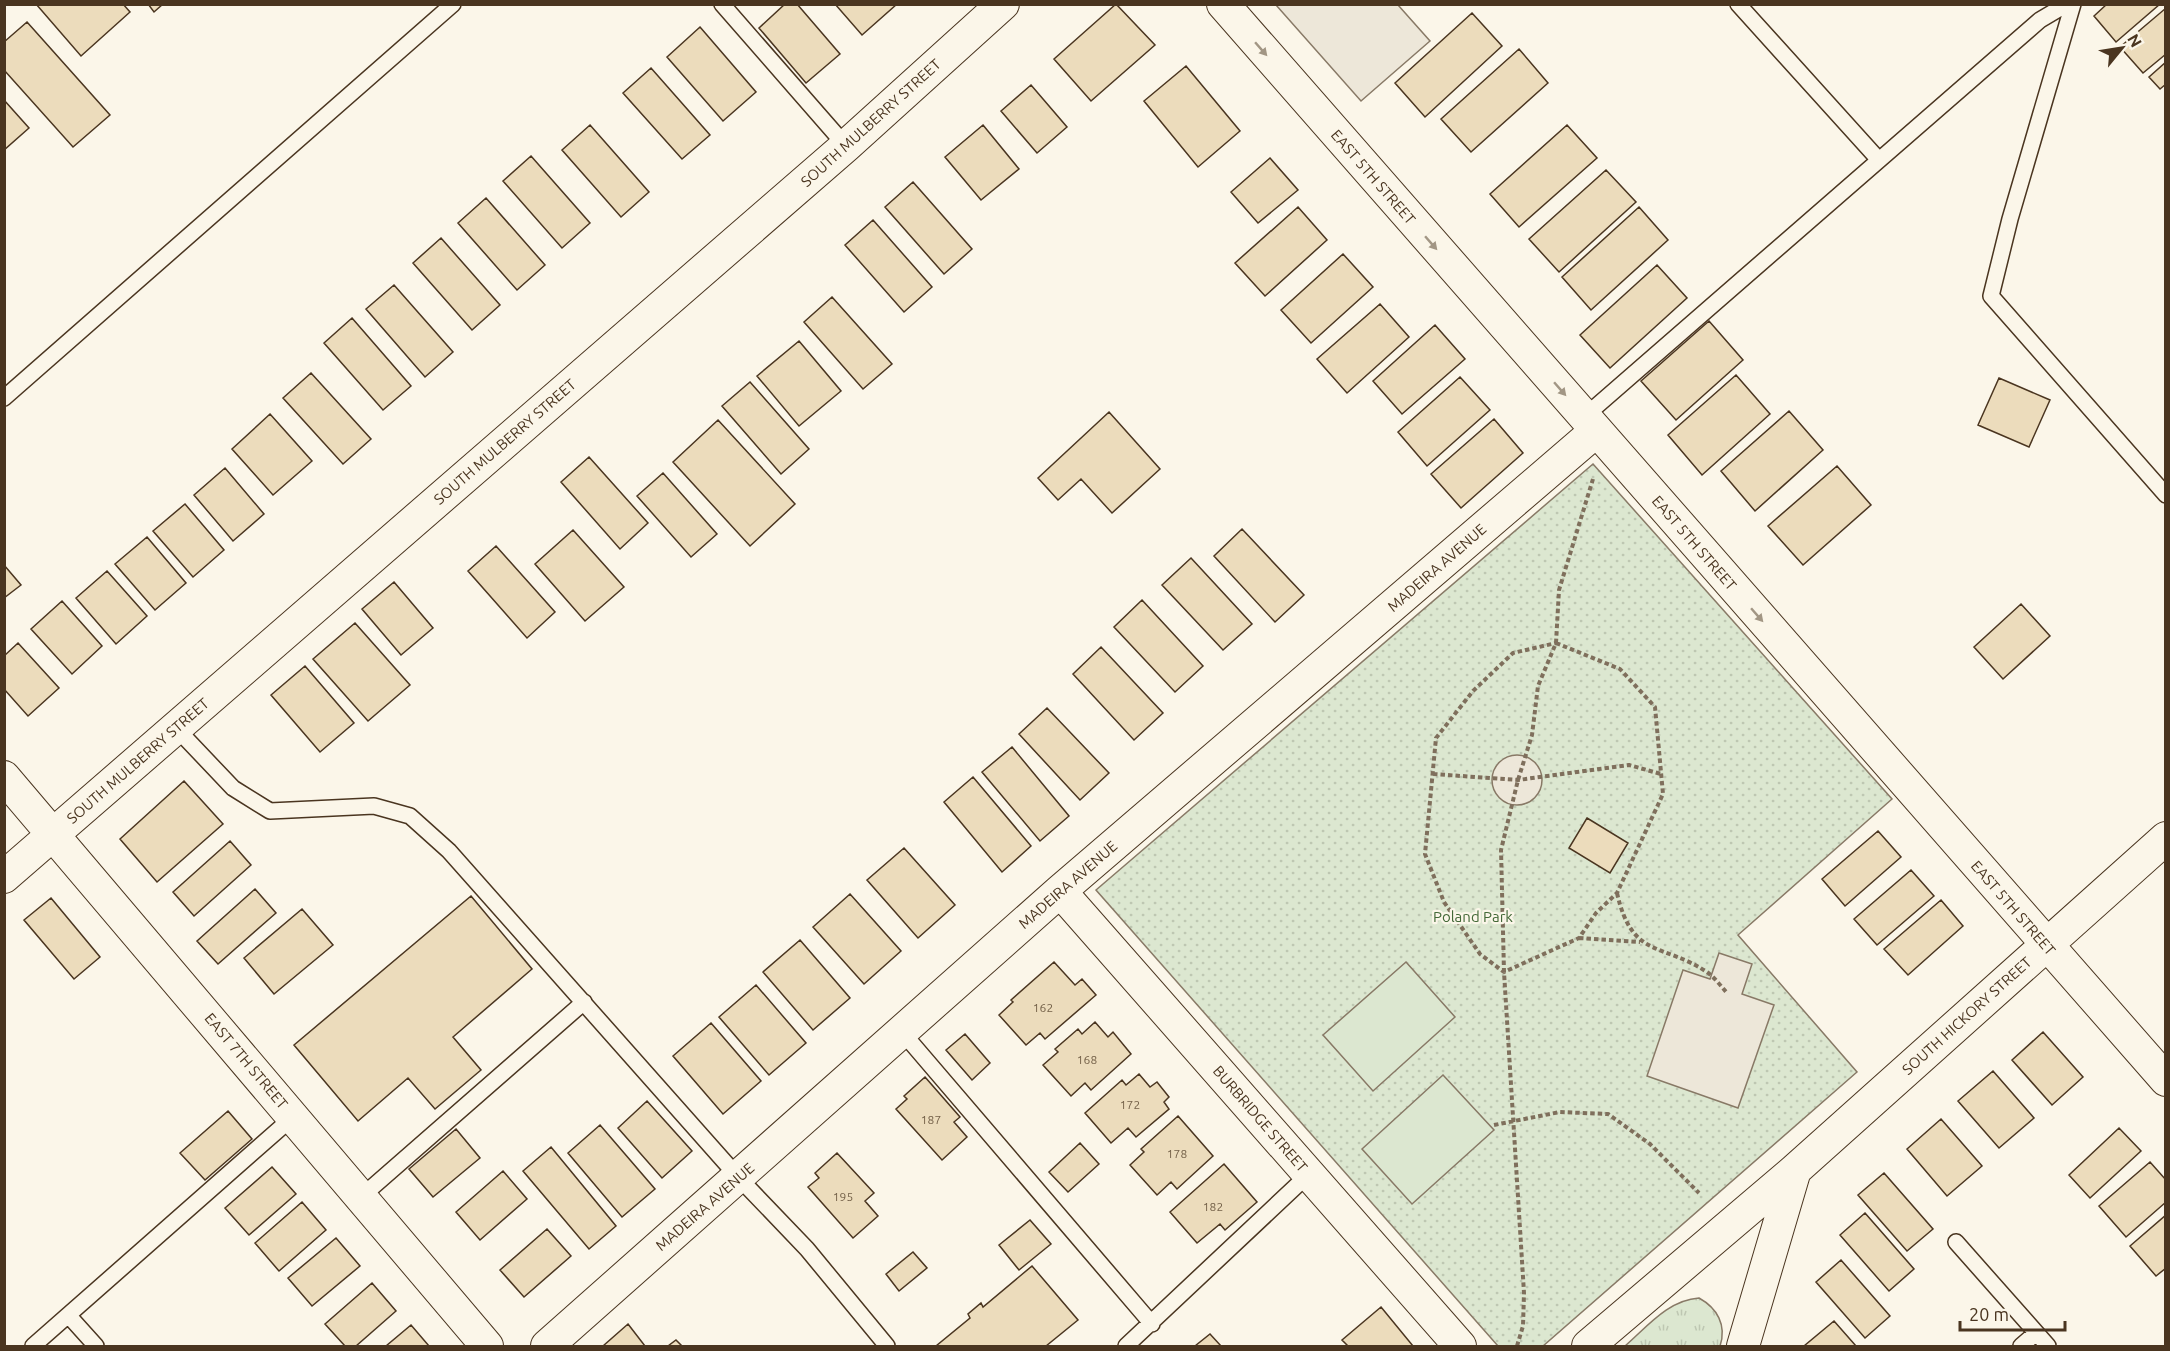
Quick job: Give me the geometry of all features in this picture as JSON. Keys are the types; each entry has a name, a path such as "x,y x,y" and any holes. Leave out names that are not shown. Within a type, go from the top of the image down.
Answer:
{"street":[{"name":"SOUTH MULBERRY STREET","path":"4,877 846,146 1003,4"},
{"name":"EAST 5TH STREET","path":"1223,4 2045,945 2166,1080"},
{"name":"MADEIRA AVENUE","path":"547,1347 1590,424"},
{"name":"EAST 7TH STREET","path":"4,777 487,1347"},
{"name":"SOUTH HICKORY STREET","path":"1588,1347 1795,1170 2166,838"},
{"name":"BURBRIDGE STREET","path":"1060,891 1460,1347"},
{"path":"1743,1347 1795,1170"}],"lane":[{"path":"4,398 453,4"},
{"path":"722,4 846,146"},
{"path":"1738,4 1879,160"},
{"path":"1590,424 1879,160 2040,20 2067,4"},
{"path":"2073,4 2010,219 1991,296 2166,495"},
{"path":"176,728 233,788 270,811 374,806 410,816 449,851 738,1178 807,1249 887,1347"},
{"path":"361,1197 584,1002"},
{"path":"903,1033 1152,1324"},
{"path":"33,1347 293,1117"},
{"path":"1126,1347 1309,1174"},
{"path":"1956,1242 2048,1347"},
{"path":"69,1316 96,1347"},
{"path":"2021,1347 2036,1334"}],"path":[{"path":"1517,1347 1523,1326 1524,1293 1504,972 1501,850 1518,780 1532,735 1538,686 1556,643 1559,590 1594,474 1590,424"},
{"path":"1504,972 1480,954 1444,902 1425,854 1436,738 1473,691 1513,653 1556,643 1620,669 1655,707 1663,794 1617,892 1596,913 1579,938"},
{"path":"1433,774 1518,780 1629,765 1661,774"},
{"path":"1617,892 1621,912 1640,942"},
{"path":"1504,972 1579,938 1640,942 1708,972 1726,993"},
{"path":"1494,1125 1513,1119 1560,1112 1608,1114 1650,1144 1699,1192"}],"green space":[{"name":"Poland Park","path":"1593,464 1892,799 1738,935 1857,1072 1543,1346 1498,1346 1096,890"},
{"path":"1406,962 1455,1017 1373,1091 1323,1035"},
{"path":"1443,1075 1494,1130 1412,1204 1362,1149"},
{"path":"1699,1298 1711,1307 1719,1318 1722,1331 1720,1346 1625,1346 1668,1309"}],"shaded area":[{"path":"1276,5 1398,5 1430,41 1361,101"},
{"path":"1512,755 1522,755 1535,762 1542,775 1542,785 1535,798 1522,805 1512,805 1503,801 1496,794 1492,785 1492,775 1496,766 1503,759"},
{"path":"1719,953 1752,964 1742,994 1774,1005 1738,1108 1647,1076 1683,970 1710,979"}],"building":[{"path":"36,4 123,4 130,12 81,56"},
{"path":"148,4 163,4 154,12"},
{"path":"785,4 797,4 840,54 806,83 759,28"},
{"path":"835,4 897,4 862,35"},
{"path":"1116,4 1155,45 1091,101 1054,59"},
{"path":"2107,4 2160,4 2116,42 2094,16"},
{"path":"2166,8 2166,54 2143,73 2120,47"},
{"path":"1472,13 1502,46 1425,117 1395,83"},
{"path":"27,22 110,115 73,147 4,70 4,42"},
{"path":"700,27 756,92 723,121 667,57"},
{"path":"1519,49 1548,83 1471,152 1441,119"},
{"path":"2166,62 2166,84 2160,89 2149,77"},
{"path":"1186,66 1240,131 1198,167 1144,101"},
{"path":"651,68 710,135 682,159 623,93"},
{"path":"1031,85 1067,127 1037,153 1001,111"},
{"path":"4,100 29,128 4,150"},
{"path":"590,125 649,192 621,217 562,150"},
{"path":"983,125 1019,169 981,200 945,157"},
{"path":"1567,125 1597,158 1519,227 1490,194"},
{"path":"531,156 590,223 562,248 503,181"},
{"path":"1270,158 1298,190 1258,223 1231,192"},
{"path":"1606,170 1636,202 1559,272 1529,239"},
{"path":"913,182 972,249 944,274 885,207"},
{"path":"486,198 545,265 517,290 458,223"},
{"path":"1298,207 1327,240 1265,296 1235,263"},
{"path":"1639,207 1668,240 1591,310 1562,277"},
{"path":"873,220 932,287 904,312 845,245"},
{"path":"441,238 500,305 472,330 413,263"},
{"path":"1343,254 1373,287 1311,343 1281,310"},
{"path":"1657,265 1687,298 1610,368 1580,335"},
{"path":"394,285 453,352 425,377 366,309"},
{"path":"832,297 892,364 863,389 804,322"},
{"path":"1380,304 1409,337 1347,393 1317,359"},
{"path":"352,318 411,386 383,410 324,343"},
{"path":"1709,321 1743,360 1676,420 1641,381"},
{"path":"1435,325 1465,359 1402,414 1373,381"},
{"path":"799,341 841,391 799,426 757,376"},
{"path":"311,373 371,439 343,464 283,398"},
{"path":"1736,375 1770,414 1702,475 1668,435"},
{"path":"1460,377 1490,410 1427,466 1398,432"},
{"path":"1999,378 2050,400 2029,447 1978,425"},
{"path":"750,382 809,449 781,474 722,406"},
{"path":"1789,411 1823,450 1755,511 1721,471"},
{"path":"1109,412 1160,469 1112,513 1081,479 1058,500 1038,478"},
{"path":"270,414 312,461 273,495 232,449"},
{"path":"1494,419 1523,453 1461,508 1431,474"},
{"path":"718,420 795,504 750,546 673,462"},
{"path":"589,457 648,523 620,549 561,482"},
{"path":"1837,466 1871,505 1803,565 1768,526"},
{"path":"225,468 264,514 233,541 194,495"},
{"path":"663,473 717,534 691,557 637,496"},
{"path":"185,504 224,550 193,577 153,531"},
{"path":"1242,529 1304,595 1275,622 1214,556"},
{"path":"573,530 624,587 585,621 535,564"},
{"path":"147,537 186,583 155,610 115,564"},
{"path":"496,546 555,612 527,638 468,571"},
{"path":"1191,558 1252,624 1223,650 1162,585"},
{"path":"4,565 21,585 4,598"},
{"path":"107,571 147,616 116,644 76,598"},
{"path":"394,582 433,628 401,655 362,609"},
{"path":"1142,600 1203,666 1175,692 1114,627"},
{"path":"62,601 102,646 72,674 31,629"},
{"path":"2021,604 2050,636 2003,679 1974,647"},
{"path":"355,623 410,685 368,721 313,659"},
{"path":"18,643 59,688 28,716 4,689 4,656"},
{"path":"1101,647 1163,713 1134,740 1073,674"},
{"path":"305,666 354,723 320,752 271,695"},
{"path":"1047,708 1109,773 1080,800 1019,734"},
{"path":"1012,747 1069,816 1040,841 982,772"},
{"path":"973,777 1031,846 1002,872 944,802"},
{"path":"184,781 223,824 157,882 120,839"},
{"path":"1587,818 1628,843 1610,873 1569,848"},
{"path":"1878,831 1901,857 1845,906 1822,879"},
{"path":"230,841 251,865 194,916 173,892"},
{"path":"904,848 955,905 918,938 867,880"},
{"path":"1911,870 1934,896 1877,945 1854,919"},
{"path":"255,889 276,913 218,964 197,941"},
{"path":"850,894 901,951 864,984 813,927"},
{"path":"471,896 532,969 453,1037 481,1070 435,1109 408,1078 358,1121 294,1045"},
{"path":"51,898 100,957 74,979 24,920"},
{"path":"1941,900 1963,926 1908,975 1884,949"},
{"path":"302,909 333,945 274,994 244,958"},
{"path":"800,940 850,998 813,1030 763,972"},
{"path":"1054,962 1075,985 1082,979 1096,995 1045,1039 1040,1033 1026,1045 999,1015 1013,1002 1011,1000"},
{"path":"756,985 806,1043 769,1075 719,1017"},
{"path":"1095,1022 1108,1037 1113,1032 1131,1054 1091,1090 1085,1083 1071,1096 1043,1065 1058,1052 1055,1049 1078,1029 1082,1034"},
{"path":"711,1023 761,1081 723,1114 673,1056"},
{"path":"2043,1032 2083,1077 2052,1105 2012,1060"},
{"path":"965,1034 990,1063 972,1080 946,1050"},
{"path":"1993,1071 2034,1118 1999,1148 1958,1101"},
{"path":"1139,1074 1150,1087 1157,1082 1169,1097 1164,1102 1169,1109 1136,1137 1128,1128 1111,1143 1085,1113 1122,1080 1126,1085"},
{"path":"925,1077 960,1117 954,1122 967,1137 942,1160 896,1109 907,1099 904,1096"},
{"path":"647,1101 692,1151 662,1178 618,1128"},
{"path":"228,1111 252,1139 205,1180 180,1153"},
{"path":"1178,1116 1213,1156 1177,1189 1171,1182 1157,1195 1130,1165 1144,1152 1141,1149"},
{"path":"1941,1119 1982,1166 1947,1196 1907,1149"},
{"path":"600,1125 655,1189 622,1217 568,1153"},
{"path":"2119,1128 2141,1151 2090,1198 2069,1175"},
{"path":"456,1129 480,1158 433,1197 409,1169"},
{"path":"1080,1143 1099,1164 1068,1192 1049,1172"},
{"path":"551,1147 616,1226 589,1249 523,1171"},
{"path":"837,1153 874,1193 865,1201 878,1216 853,1238 808,1187 819,1178 815,1173"},
{"path":"2150,1162 2166,1180 2166,1202 2126,1237 2099,1206"},
{"path":"1224,1164 1257,1202 1225,1230 1220,1224 1197,1243 1170,1212"},
{"path":"272,1167 296,1194 249,1235 225,1208"},
{"path":"503,1171 527,1199 480,1240 456,1212"},
{"path":"1884,1173 1933,1229 1907,1251 1858,1195"},
{"path":"302,1202 326,1230 279,1271 255,1243"},
{"path":"1865,1213 1914,1269 1889,1291 1840,1235"},
{"path":"2166,1215 2166,1268 2156,1276 2130,1246"},
{"path":"1030,1220 1051,1244 1019,1270 999,1245"},
{"path":"547,1229 571,1256 524,1297 500,1270"},
{"path":"336,1238 360,1266 312,1306 288,1278"},
{"path":"913,1252 927,1268 899,1291 886,1274"},
{"path":"1841,1260 1890,1316 1865,1338 1816,1282"},
{"path":"1032,1266 1078,1320 1046,1346 936,1346 970,1318 968,1314 981,1303 983,1307"},
{"path":"372,1283 396,1311 356,1346 345,1346 325,1324"},
{"path":"1381,1307 1413,1346 1348,1346 1342,1340"},
{"path":"1834,1321 1856,1346 1804,1346"},
{"path":"628,1324 645,1346 603,1346"},
{"path":"411,1325 429,1346 386,1346"},
{"path":"1210,1334 1221,1346 1195,1346"},
{"path":"676,1340 682,1346 668,1346"}]}
